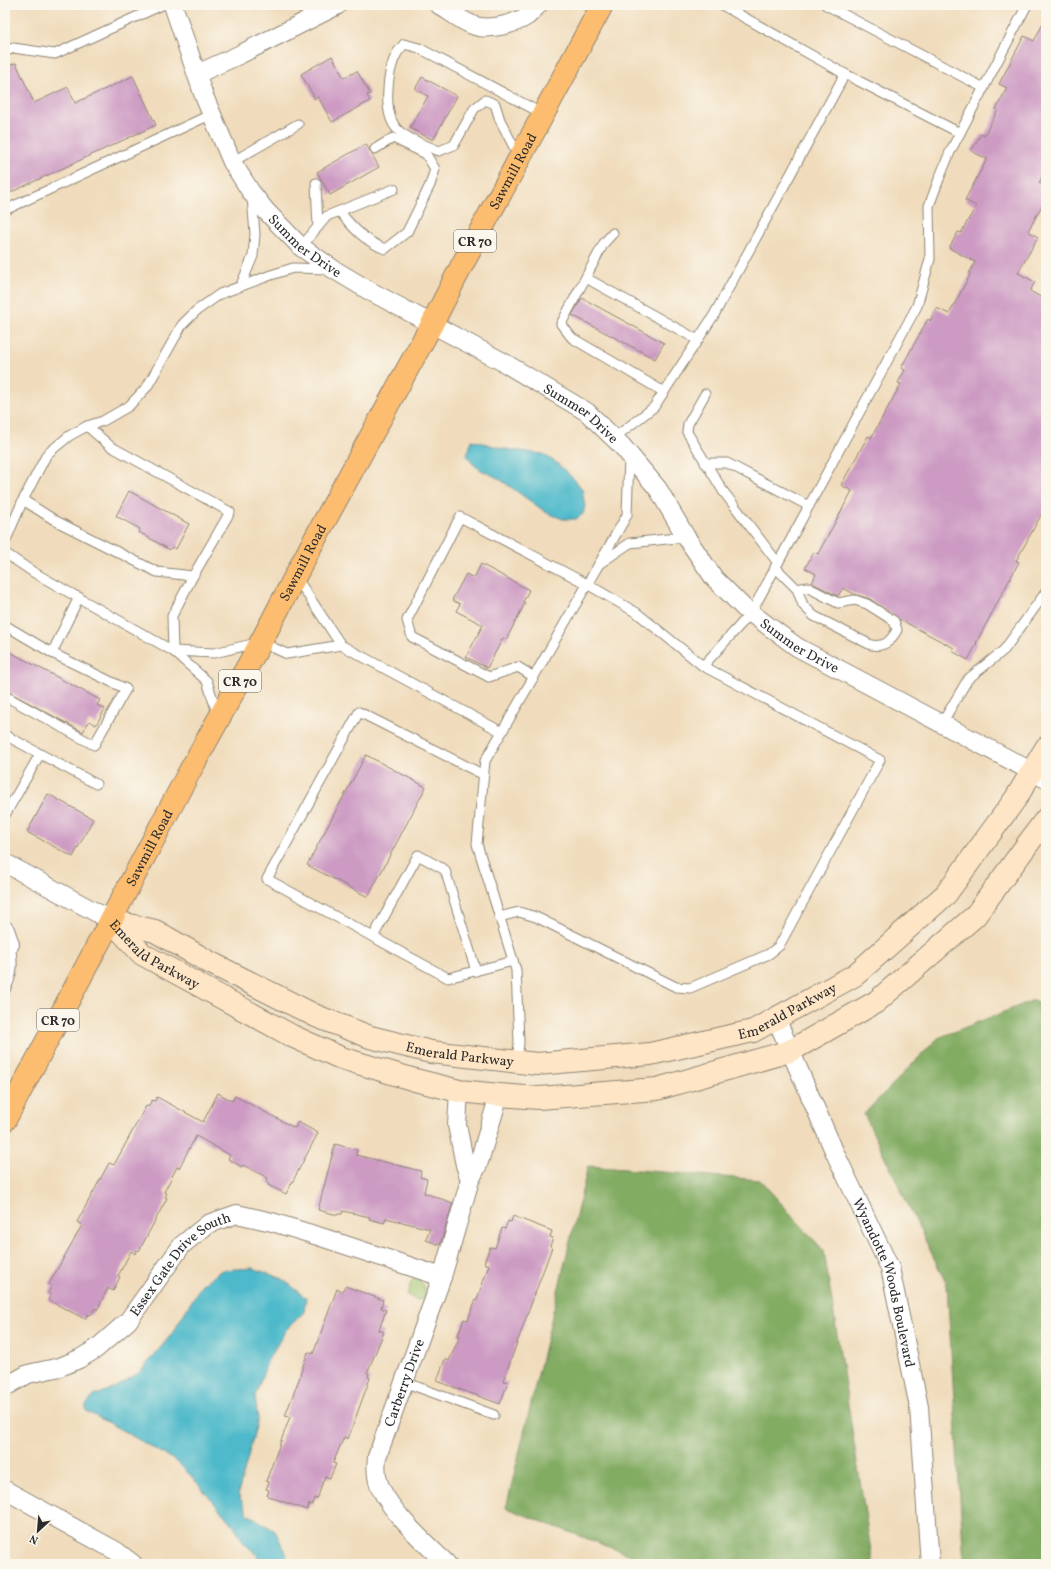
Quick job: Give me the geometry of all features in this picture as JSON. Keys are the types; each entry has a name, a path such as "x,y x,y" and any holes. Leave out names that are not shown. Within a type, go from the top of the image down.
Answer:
{"main road":[{"name":"Sawmill Road","path":"5,1120 112,921 182,785 261,642 311,546 432,324 519,158 602,5"},
{"name":"Emerald Parkway","path":"112,921 155,931 209,962 316,1016 370,1037 431,1052 537,1064 650,1054 753,1031 855,975 946,894 1016,798 1039,775 1046,748"},
{"name":"Emerald Parkway","path":"112,921 142,954 292,1036 341,1058 415,1080 459,1091 499,1095 539,1098 657,1089 790,1050 876,1002 975,916 1046,819"}],"street":[{"name":"Summer Drive","path":"173,5 204,96 232,162 251,192 266,211 301,247 333,269 368,290 503,362 587,412 630,455 658,489 686,537 714,578 750,613 797,648 1039,775"},
{"path":"197,74 241,54 338,5"},
{"path":"439,5 469,23 479,27 487,27 510,24 527,16 538,5"},
{"path":"5,864 112,921"},
{"name":"Wyandotte Woods Boulevard","path":"776,1018 834,1152 890,1268 919,1407 930,1564"},
{"path":"459,1091 457,1125 465,1165 470,1180"},
{"name":"Carberry Drive","path":"447,1564 423,1542 387,1501 378,1483 376,1470 377,1457 442,1277 470,1180 478,1164 499,1095"},
{"name":"Essex Gate Drive South","path":"5,1387 28,1374 60,1367 79,1359 96,1349 128,1321 182,1245 208,1224 237,1214 272,1222 321,1237 442,1277"},
{"path":"5,1490 116,1551 133,1564"}],"lane":[{"path":"5,52 13,48 55,54 162,5"},
{"path":"715,5 725,7 845,74 960,133"},
{"path":"826,5 984,88"},
{"path":"703,666 750,613 917,306 930,259 930,206 950,152 1027,5"},
{"path":"519,158 500,120 495,104 485,100 474,109 454,145 439,151 409,138 398,130 390,120 388,105 388,79 396,54 404,44 419,48 543,114"},
{"path":"614,438 654,407 698,340 714,314 845,74"},
{"path":"5,210 212,114"},
{"path":"232,162 298,124"},
{"path":"340,212 353,229 372,243 385,249 407,232 430,185 435,168 426,154 394,138 375,149"},
{"path":"316,183 318,227"},
{"path":"301,247 327,216 394,189"},
{"path":"241,285 253,256 256,234 251,192"},
{"path":"613,233 604,243 561,324 572,338 664,392"},
{"path":"5,542 23,500 48,454 69,436 87,426 103,422 129,406 147,387 182,325 196,311 220,294 241,285 293,268 333,269"},
{"path":"586,278 698,340"},
{"path":"705,394 688,424 687,432 723,491 776,565 797,589 803,605 814,616 871,645 879,646 886,644 897,630 894,621 867,604 855,600 838,603 807,587 797,589"},
{"path":"87,426 110,446 230,512 172,616 173,651"},
{"path":"517,1062 519,1042 516,970 476,844 485,761 627,515 630,455"},
{"path":"705,463 727,463 809,506"},
{"path":"23,500 56,521 156,572 193,576"},
{"path":"499,917 519,912 536,917 676,987 690,988 769,954 779,946 880,760 703,666 637,613 587,584 460,518 407,620 412,637 489,677 518,667 534,677"},
{"path":"599,564 630,543 686,537"},
{"path":"5,553 33,572 173,651 207,681 219,719"},
{"path":"295,577 341,645 502,732"},
{"path":"942,723 968,679 1004,650 1046,592"},
{"path":"52,653 79,597"},
{"path":"5,696 94,745 126,689 6,629"},
{"path":"173,651 214,653 261,642 286,654 341,645"},
{"path":"484,775 359,712 267,879 448,978 513,961"},
{"path":"5,735 96,784"},
{"path":"5,815 40,754"},
{"path":"373,937 418,855 445,870 476,970"},
{"path":"5,990 13,966 7,937"},
{"path":"404,1382 494,1415"}],"green space":[{"path":"1034,1000 1046,1006 1046,1564 964,1564 947,1285 864,1114 938,1038"},
{"path":"588,1166 760,1180 824,1251 873,1564 654,1564 506,1508"},
{"path":"413,1278 419,1279 424,1286 425,1294 422,1299 417,1300 407,1295"}],"water":[{"path":"472,440 505,449 543,454 558,464 582,489 585,506 583,514 576,519 563,519 547,513 498,478 481,470 473,464 467,455"},
{"path":"253,1268 283,1279 306,1298 304,1312 286,1330 268,1360 255,1396 258,1419 238,1494 248,1514 275,1531 287,1555 281,1564 261,1564 257,1555 243,1542 236,1529 193,1478 177,1462 86,1411 86,1405 94,1396 116,1387 140,1372 171,1335 202,1284 222,1270"}],"building":[{"path":"1046,18 1046,169 1039,183 1046,187 1046,198 1028,231 1038,237 1018,273 1035,282 1030,291 1046,300 1046,506 1016,561 1019,562 968,660 952,651 954,648 899,619 870,599 854,594 843,588 838,596 812,583 816,574 805,568 814,552 818,554 852,491 841,485 868,436 871,438 901,384 898,383 905,370 901,368 928,319 930,321 937,308 949,314 970,275 969,274 975,262 949,248 958,232 961,233 976,206 965,200 987,159 971,151 981,134 984,136 998,110 996,109 1007,88 999,84 1024,36 1034,41"},
{"path":"332,56 344,78 357,71 370,94 367,95 370,101 332,122 318,97 315,99 301,74"},
{"path":"16,63 34,103 68,87 75,103 133,76 156,125 5,195 5,67"},
{"path":"422,77 457,96 433,140 410,128 428,96 415,89"},
{"path":"366,144 379,167 330,195 317,172"},
{"path":"582,298 664,343 655,359 572,315"},
{"path":"129,491 189,524 176,549 172,547 170,550 139,532 140,529 116,516"},
{"path":"481,564 529,590 523,602 525,603 506,640 503,638 487,668 466,657 483,625 456,611 460,604 452,600 466,574 474,578"},
{"path":"10,652 100,700 97,705 105,709 96,725 89,721 83,732 5,690 5,662"},
{"path":"366,755 426,787 368,897 307,865"},
{"path":"48,794 93,819 73,857 27,832"},
{"path":"218,1093 232,1101 235,1096 295,1128 298,1122 318,1133 286,1194 268,1185 269,1183 266,1182 268,1178 243,1165 242,1167 228,1159 230,1155 196,1136 164,1192 167,1194 165,1197 167,1198 139,1251 137,1250 135,1254 131,1251 118,1276 120,1277 113,1291 108,1288 97,1310 95,1308 91,1315 88,1314 85,1319 48,1300 51,1295 48,1293 52,1286 49,1284 82,1225 77,1222 109,1163 114,1165 146,1106 148,1107 152,1100 155,1101 157,1097 203,1122"},
{"path":"335,1144 357,1150 356,1155 421,1171 420,1177 427,1179 424,1193 453,1203 440,1245 426,1240 430,1229 386,1218 384,1223 369,1219 370,1217 343,1211 342,1214 338,1215 318,1210"},
{"path":"513,1216 552,1231 550,1237 553,1238 550,1246 552,1247 503,1381 508,1382 500,1404 437,1381 445,1359 449,1361 460,1336 458,1335 464,1319 468,1320 477,1299 489,1265 484,1263 490,1247 495,1248 502,1228 505,1229 508,1221 511,1222"},
{"path":"345,1286 383,1300 381,1308 386,1310 379,1330 384,1332 367,1373 369,1374 368,1377 370,1378 348,1439 344,1437 333,1463 336,1464 330,1478 325,1476 317,1499 314,1498 312,1505 309,1504 307,1510 267,1496 269,1490 266,1489 269,1482 266,1481 290,1417 285,1416 308,1352 313,1354 337,1289 342,1292"}]}
